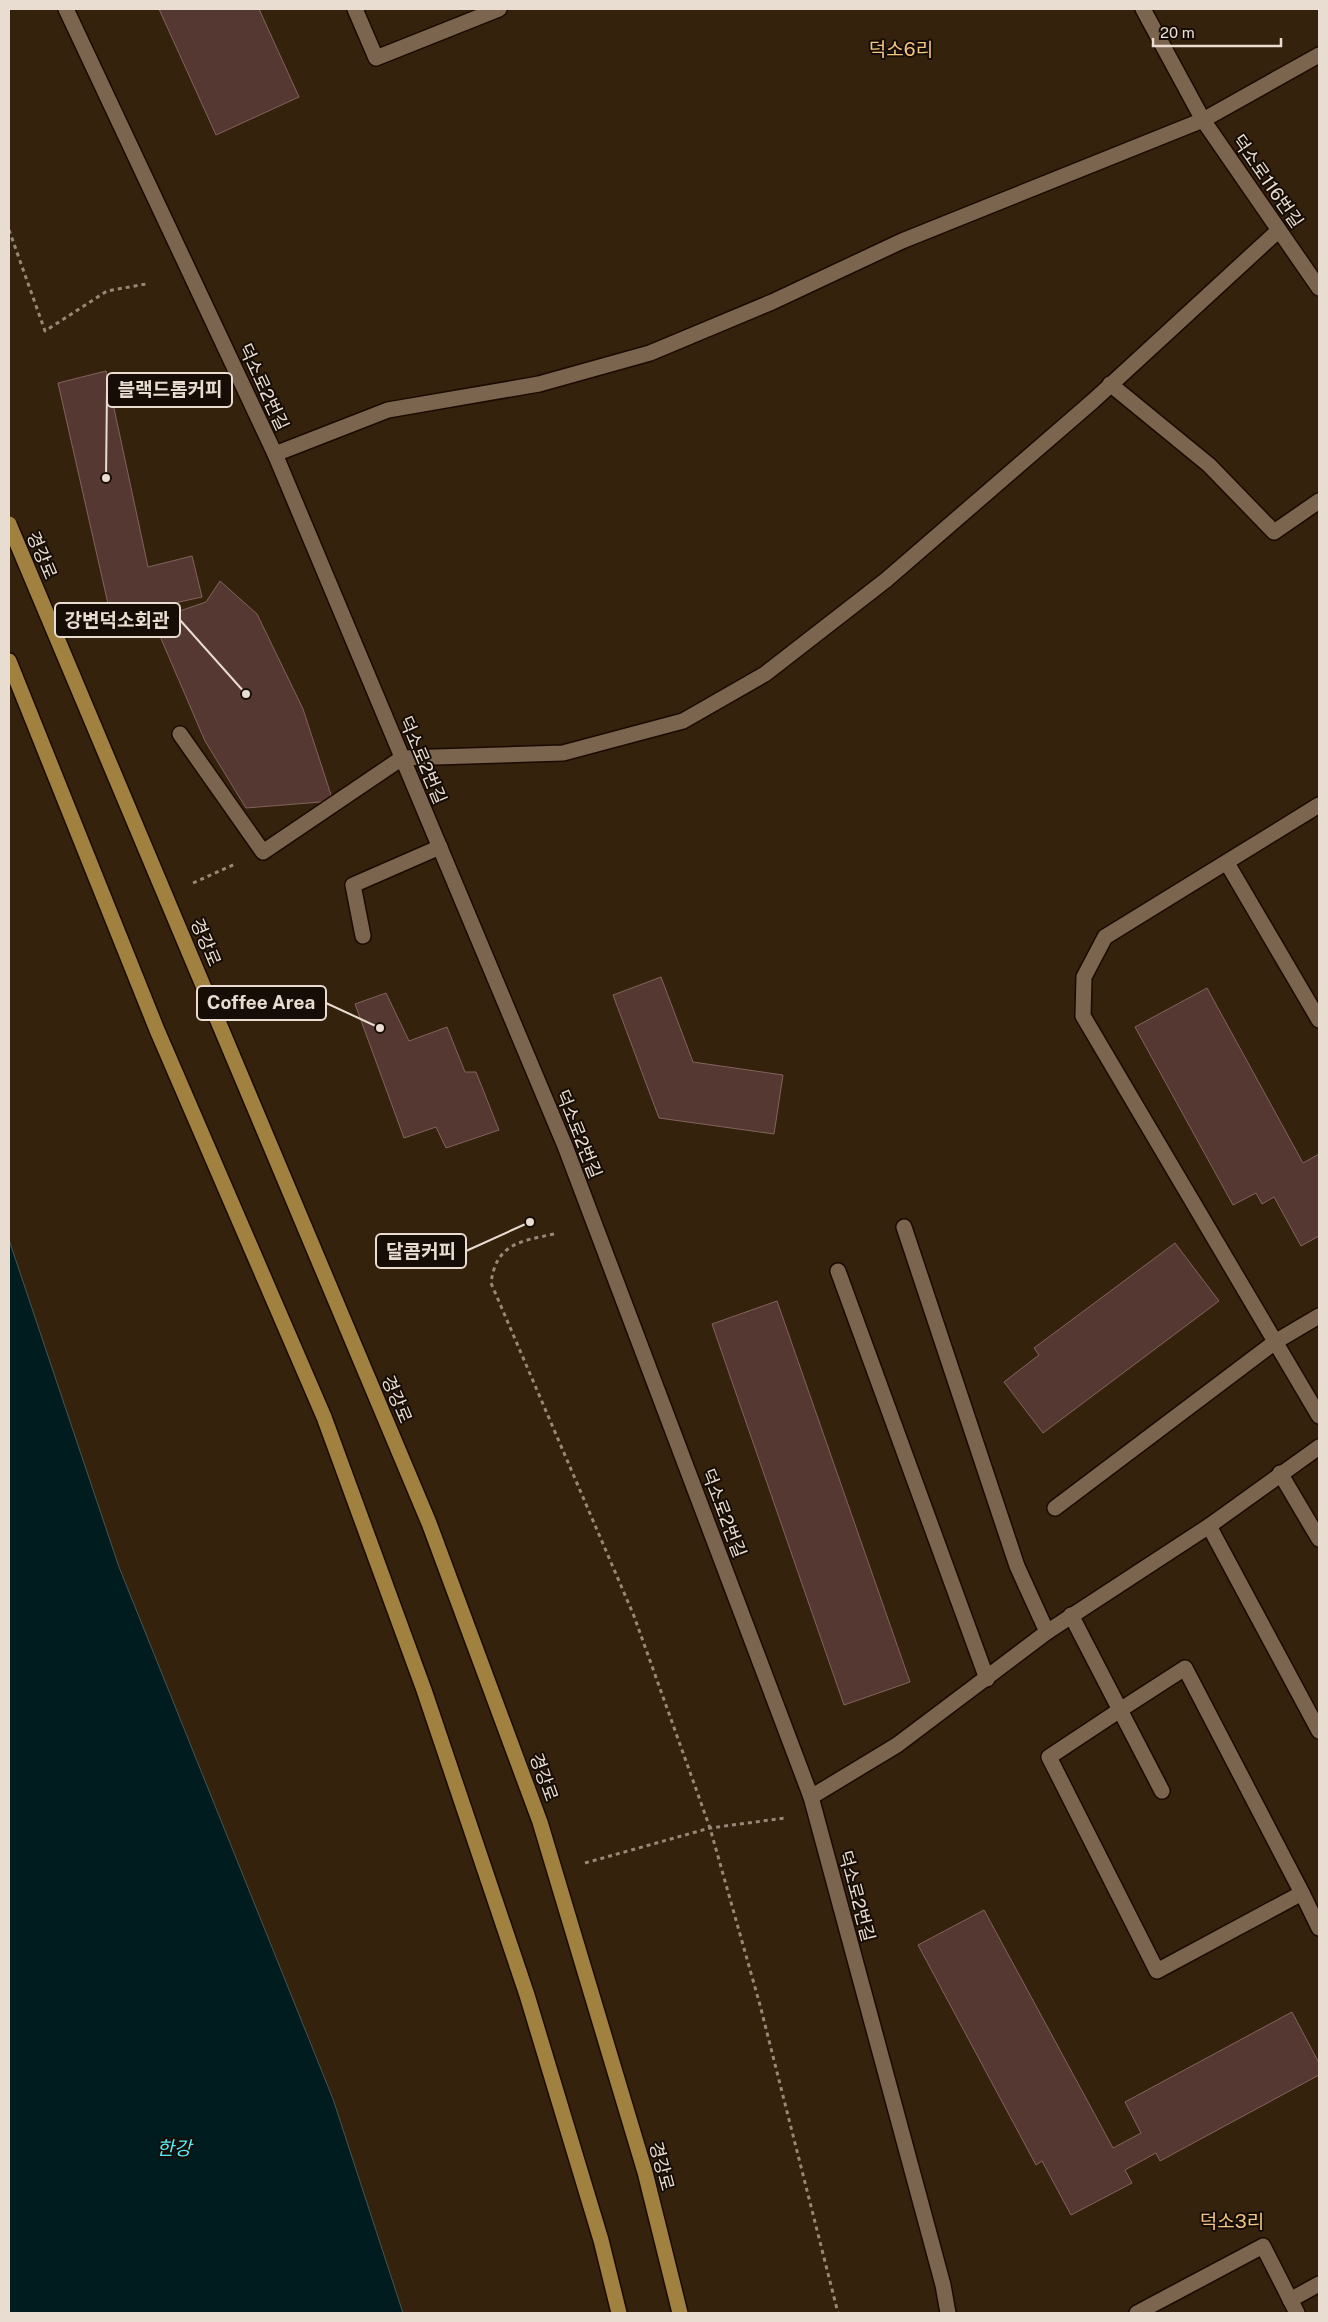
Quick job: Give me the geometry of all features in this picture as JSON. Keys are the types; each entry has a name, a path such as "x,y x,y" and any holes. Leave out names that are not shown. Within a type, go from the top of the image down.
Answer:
{"main road":[{"name":"경강로","path":"9,524 432,1532 540,1822 645,2172 680,2313"},
{"path":"9,661 157,1030 324,1417 424,1690 527,1995 601,2240 619,2313"}],"street":[{"name":"덕소로2번길","path":"66,9 275,454 565,1146 811,1797 943,2285 948,2313"},
{"path":"355,9 376,58 499,9"},
{"name":"덕소로116번길","path":"1143,9 1203,120 1319,288"},
{"path":"275,454 388,410 539,384 650,353 772,302 902,240 1203,120 1319,55"},
{"path":"180,734 263,852 402,758 563,753 683,721 765,674 886,580 1110,384 1279,230"},
{"path":"1110,384 1209,465 1274,532 1319,501"},
{"path":"1319,805 1105,937 1084,977 1083,1016 1319,1416"},
{"path":"363,936 353,886 440,847"},
{"path":"1227,863 1319,1020"},
{"path":"904,1227 1017,1566 1047,1632"},
{"path":"838,1271 987,1679"},
{"path":"1055,1508 1275,1342 1319,1316"},
{"path":"811,1797 897,1745 1071,1615 1209,1526 1319,1447"},
{"path":"1280,1474 1319,1539"},
{"path":"1209,1526 1319,1731"},
{"path":"1071,1615 1162,1791"},
{"path":"1302,1893 1157,1971 1049,1757 1185,1668 1302,1893 1319,1928"},
{"path":"1137,2313 1263,2246 1294,2306 1319,2284"}],"path":[{"path":"9,230 45,331 107,291 146,284"},
{"path":"191,883 263,852"},
{"path":"554,1234 526,1240 507,1249 493,1266 491,1283 634,1616 710,1828 760,2005 838,2313"},
{"path":"578,1865 710,1828 774,1818 816,1817"}],"water":[{"name":"한강","path":"9,1240 119,1567 333,2099 403,2313 9,2313"}],"building":[{"path":"159,9 259,9 299,97 216,135"},
{"path":"106,371 148,567 192,556 202,597 111,617 58,383"},
{"path":"220,581 257,614 303,709 333,801 246,808 205,741 153,620 206,602"},
{"path":"661,977 693,1062 783,1075 774,1134 659,1118 613,995"},
{"path":"1207,988 1303,1163 1319,1154 1319,1236 1301,1246 1274,1197 1262,1204 1256,1193 1233,1205 1135,1027"},
{"path":"386,993 409,1041 447,1027 465,1072 476,1072 499,1130 446,1148 436,1127 404,1138 355,1004"},
{"path":"1175,1243 1219,1301 1043,1433 1004,1382 1039,1355 1034,1348"},
{"path":"777,1301 910,1682 844,1705 712,1324"},
{"path":"984,1910 1113,2148 1141,2133 1125,2102 1292,2012 1319,2063 1319,2075 1160,2161 1156,2153 1125,2170 1132,2183 1071,2215 1042,2161 1036,2165 918,1945"}],"place":[{"name":"블랙드롭커피","path":"106,478"},
{"name":"강변덕소회관","path":"246,694"},
{"name":"Coffee Area","path":"380,1028"},
{"name":"달콤커피","path":"530,1222"}],"district":[{"name":"덕소6리","path":"901,49"},
{"name":"덕소3리","path":"1232,2221"}]}
